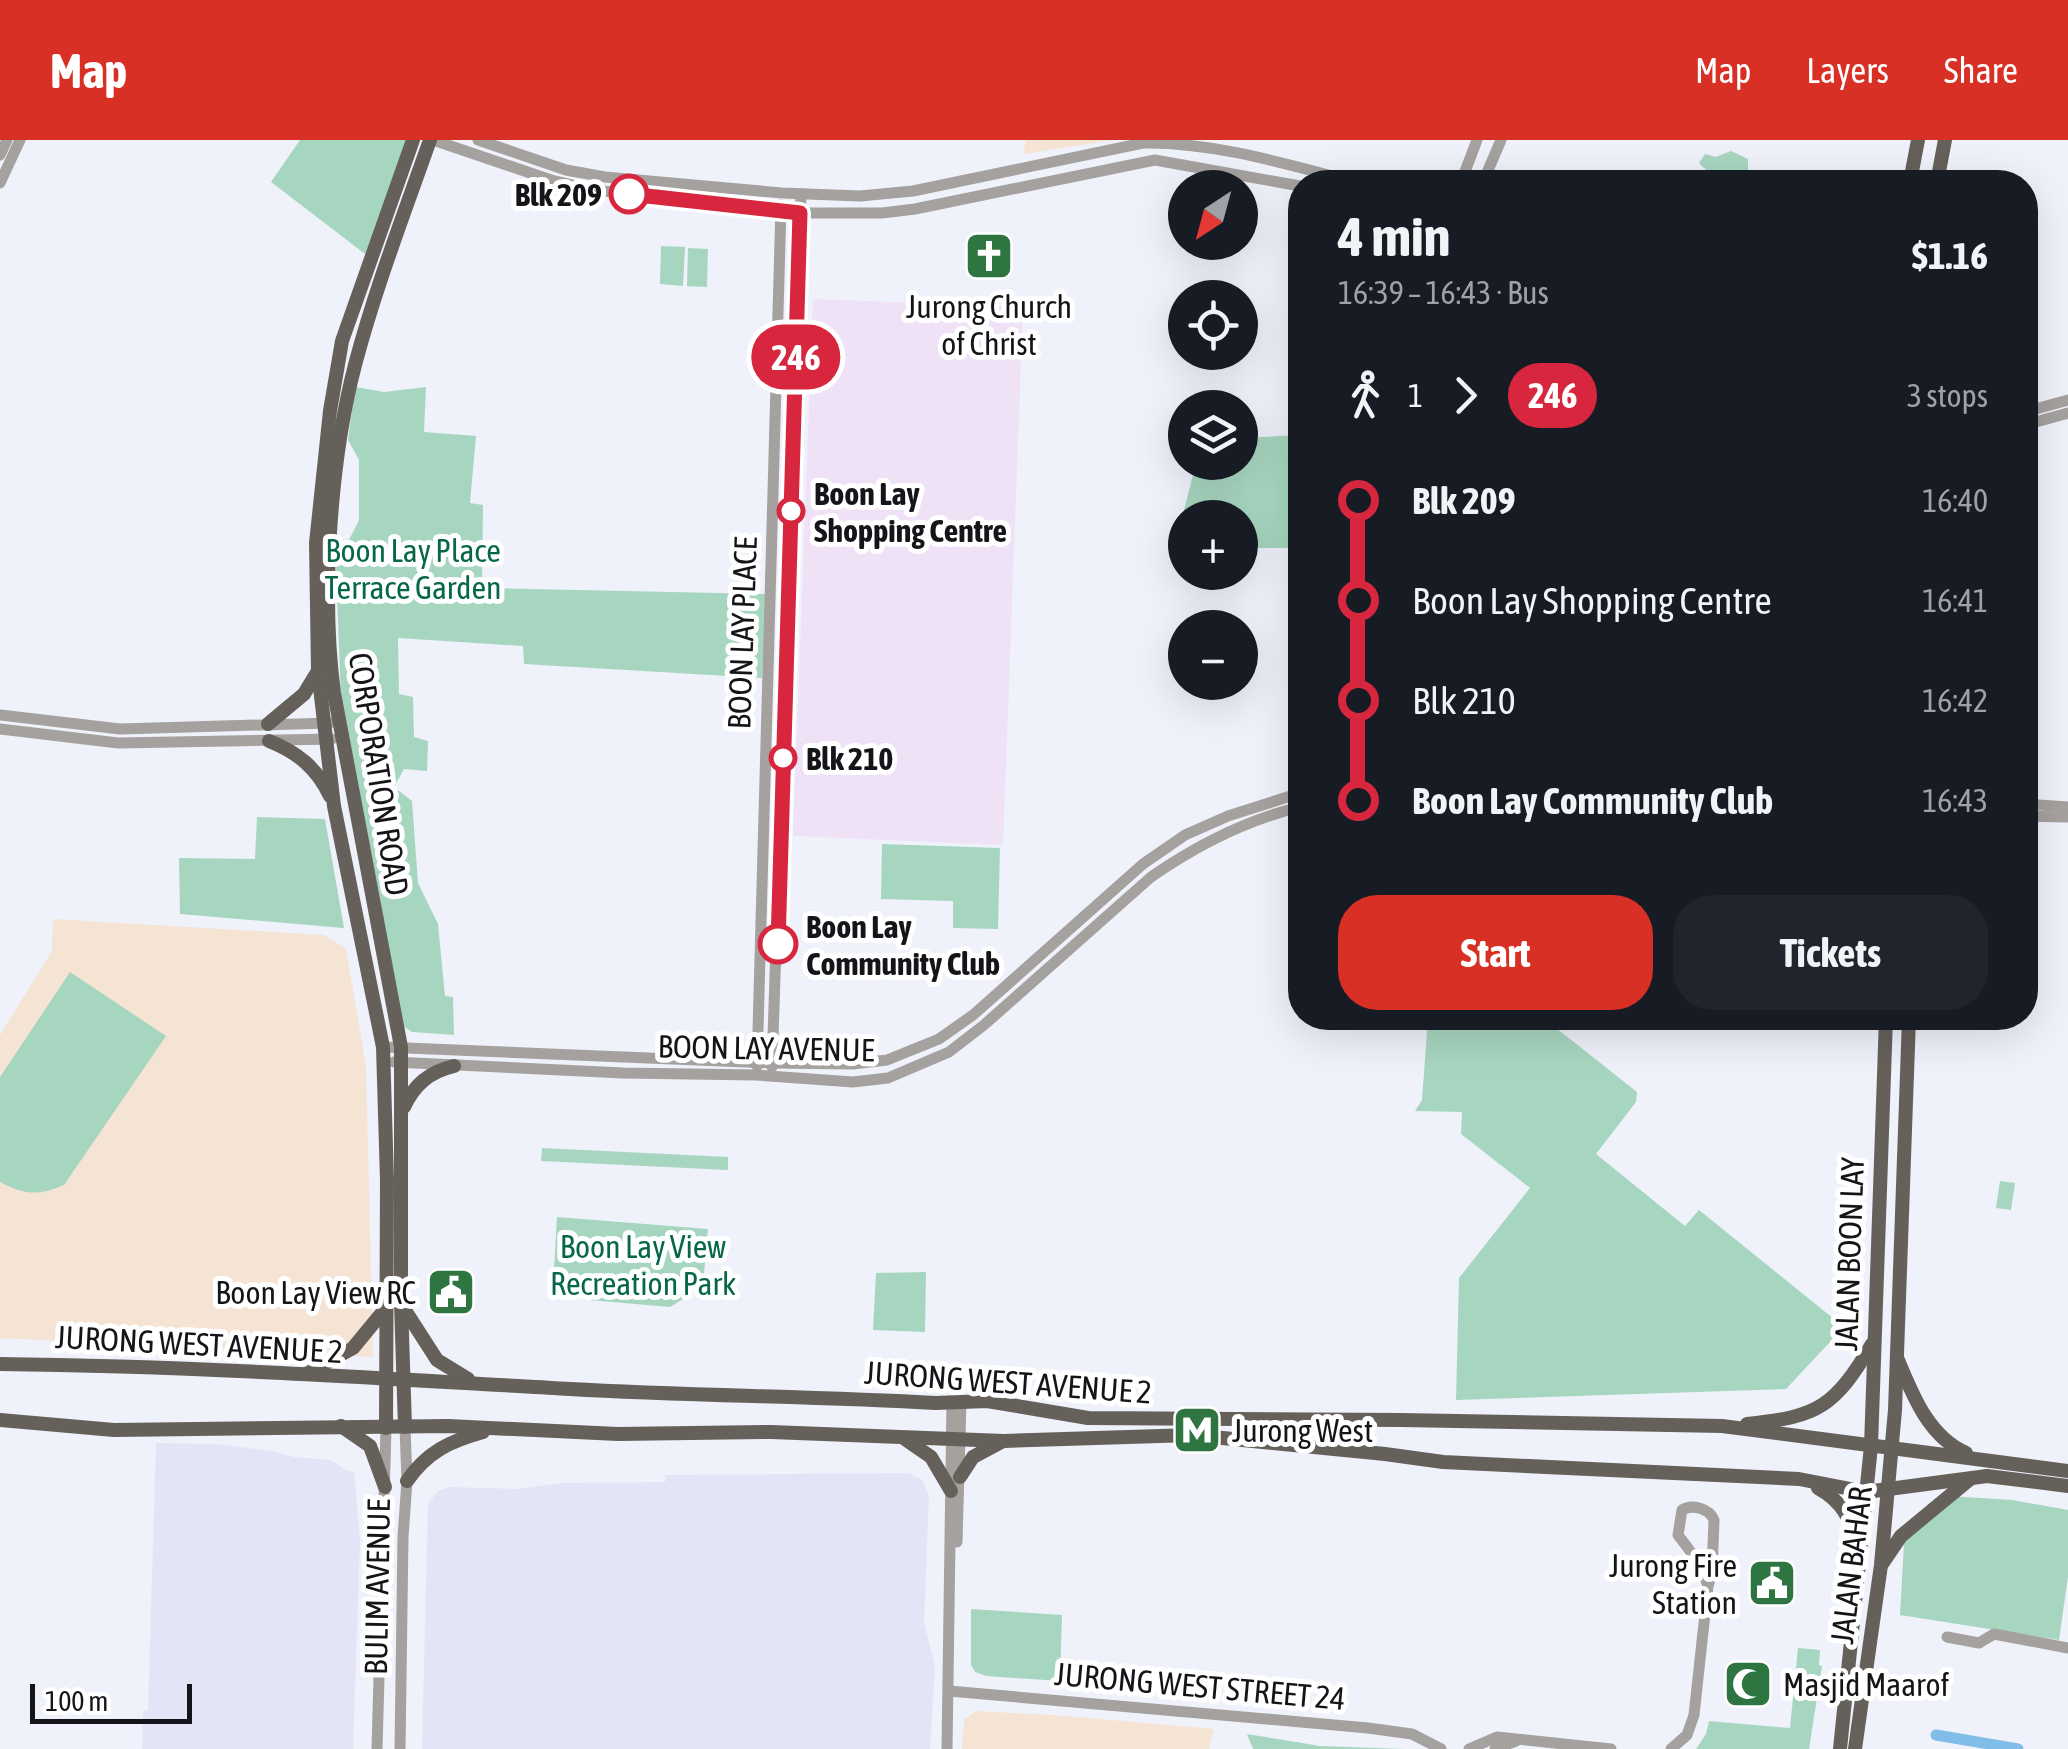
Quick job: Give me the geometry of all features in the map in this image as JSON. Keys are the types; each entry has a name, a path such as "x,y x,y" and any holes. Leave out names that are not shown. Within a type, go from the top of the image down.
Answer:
{"main road":[{"name":"CORPORATION ROAD","path":"332,722 318,671 316,543 330,411 342,341 413,140"},
{"name":"CORPORATION ROAD","path":"386,1428 404,1108 402,1054 334,739 329,561 341,439 354,369 431,140"},
{"path":"1909,140 1911,170"},
{"path":"1912,170 1918,140"},
{"path":"1939,170 1945,140"},
{"path":"268,724 304,694 318,671"},
{"name":"CORPORATION ROAD","path":"334,739 334,806 384,1055 394,1306 405,1427"},
{"path":"268,741 291,750 310,765 334,806"},
{"name":"JALAN BOON LAY","path":"1866,1492 1871,1446 1886,1030"},
{"name":"JALAN BOON LAY","path":"1892,1447 1909,1030"},
{"path":"404,1108 411,1092 435,1070 454,1066"},
{"path":"301,1375 353,1348 394,1306 437,1360 465,1378 490,1384"},
{"path":"1722,1426 1806,1415 1832,1400 1873,1343"},
{"path":"1896,1355 1932,1426 1952,1447 1980,1460"},
{"name":"JURONG WEST AVENUE 2","path":"0,1364 152,1366 403,1381 988,1401 1088,1418 1722,1426 2068,1471"},
{"name":"JURONG WEST AVENUE 2","path":"0,1420 114,1430 340,1426 618,1434 771,1432 1004,1441 1192,1435 1443,1462 1799,1479 1866,1492 1987,1476 2068,1486"},
{"path":"340,1426 370,1446 385,1487"},
{"path":"407,1482 424,1458 445,1444 494,1428"},
{"path":"904,1438 931,1457 950,1491"},
{"path":"960,1477 973,1458 1004,1441"},
{"name":"JALAN BAHAR","path":"1855,1749 1881,1566 1892,1447"},
{"path":"1799,1479 1822,1490 1845,1511 1853,1531 1856,1588"},
{"path":"1881,1566 1901,1536 1971,1479"},
{"name":"JALAN BAHAR","path":"1840,1749 1866,1492"}],"street":[{"path":"0,155 7,140"},
{"path":"0,183 20,140"},
{"path":"431,140 569,185 800,213 898,211 1155,160 1288,184"},
{"path":"478,140 566,170 605,177 800,194 895,193 1143,143 1213,148 1305,170"},
{"path":"1466,170 1477,140"},
{"path":"1488,170 1501,140"},
{"path":"1042,162 1050,172 1048,180"},
{"path":"976,177 975,187 982,193"},
{"name":"BOON LAY PLACE","path":"757,1069 782,193"},
{"name":"BOON LAY PLACE","path":"772,1070 800,194"},
{"path":"779,279 792,275 798,278"},
{"path":"2038,408 2068,400"},
{"path":"2038,422 2068,414"},
{"path":"772,570 779,574 790,572"},
{"path":"0,716 120,730 332,722"},
{"path":"0,729 118,743 334,739"},
{"name":"BOON LAY AVENUE","path":"772,1070 886,1060 939,1039 973,1015 1143,864 1185,835 1228,816 1288,798"},
{"path":"2038,805 2068,807"},
{"name":"BOON LAY AVENUE","path":"384,1055 757,1069 853,1082 888,1078 949,1052 1176,859 1214,838 1288,810"},
{"path":"2038,817 2068,818"},
{"name":"BOON LAY AVENUE","path":"402,1054 454,1066 757,1069"},
{"path":"952,1591 956,1580 960,1477 956,1401"},
{"name":"BULIM AVENUE","path":"400,1749 405,1427"},
{"name":"BULIM AVENUE","path":"377,1749 386,1428"},
{"path":"947,1749 952,1591 950,1491 957,1438"},
{"path":"1671,1749 1687,1736 1694,1715 1712,1573 1714,1520 1706,1510 1690,1506 1682,1510 1678,1535 1700,1564 1708,1586"},
{"path":"1947,1638 1979,1643 1994,1634 2068,1648"},
{"name":"JURONG WEST STREET 24","path":"949,1691 1368,1728 1412,1734 1441,1749"},
{"path":"1469,1749 1497,1737 1611,1749"},
{"path":"1494,1749 1516,1741"}],"shaded area":[{"path":"1026,140 1114,140 1023,154"},
{"path":"813,299 1023,307 1003,845 793,836"},
{"path":"53,919 324,935 346,949 366,1066 373,1357 0,1338 0,1035 52,951"},
{"path":"156,1443 216,1444 271,1451 331,1460 354,1472 360,1541 353,1749 142,1749 143,1711 148,1711"},
{"path":"909,1473 922,1480 929,1496 924,1622 935,1667 930,1749 422,1749 428,1504 438,1491 450,1487 517,1489 561,1483 665,1482 666,1475"},
{"path":"976,1711 1214,1729 1209,1749 962,1749 964,1720"}],"green space":[{"path":"300,140 412,140 369,257 271,182"},
{"path":"1731,151 1748,159 1748,170 1707,170 1699,163 1705,154 1716,157"},
{"path":"661,246 685,247 683,286 660,284"},
{"path":"688,248 708,249 707,287 687,286"},
{"name":"Boon Lay Place Terrace Garden","path":"355,387 384,392 426,387 424,432 476,436 470,503 483,505 482,588 766,594 762,678 524,664 523,646 398,638 399,694 413,697 414,737 428,741 427,771 404,769 394,787 412,801 418,883 438,924 445,996 453,997 454,1035 412,1032 400,1024 341,701 336,566 359,520 359,460 348,440"},
{"path":"1288,436 1288,548 1258,548 1258,500 1187,500 1192,480 1258,480 1258,437"},
{"path":"257,817 325,819 344,928 180,914 179,858 255,859"},
{"path":"882,844 1000,848 998,929 953,928 953,901 881,899"},
{"path":"70,972 166,1036 64,1185 24,1192 0,1182 0,1077"},
{"path":"1427,1030 1559,1030 1637,1092 1636,1102 1596,1154 1685,1226 1699,1210 1844,1327 1786,1389 1456,1400 1459,1278 1530,1188 1461,1134 1462,1112 1415,1111 1422,1100"},
{"path":"542,1148 728,1157 728,1170 541,1161"},
{"path":"2000,1181 2015,1183 2011,1210 1996,1208"},
{"name":"Boon Lay View Recreation Park","path":"557,1217 708,1229 704,1274 691,1294 670,1307 589,1300 554,1270"},
{"path":"926,1272 925,1332 873,1330 876,1273"},
{"path":"1949,1496 2012,1500 2068,1510 2068,1576 2059,1640 1900,1615 1905,1525"},
{"path":"971,1609 1062,1615 1060,1681 975,1672 971,1665"},
{"path":"1798,1648 1820,1650 1822,1666 1809,1749 1696,1749 1709,1721 1790,1728"},
{"path":"1247,1734 1320,1746 1404,1749 1253,1749"}],"waterway":[{"path":"1936,1735 2018,1749"}],"bus line":[{"name":"246","path":"629,194 800,213 778,944"}],"place":[{"name":"Blk 209","path":"629,194"},
{"name":"Jurong Church of Christ","path":"989,256"},
{"name":"Boon Lay Shopping Centre","path":"791,511"},
{"name":"Blk 210","path":"783,758"},
{"name":"Boon Lay Community Club","path":"778,944"},
{"name":"Boon Lay View RC","path":"451,1292"},
{"name":"Jurong West","path":"1197,1430"},
{"name":"Jurong Fire Station","path":"1772,1583"},
{"name":"Masjid Maarof","path":"1748,1684"}]}
